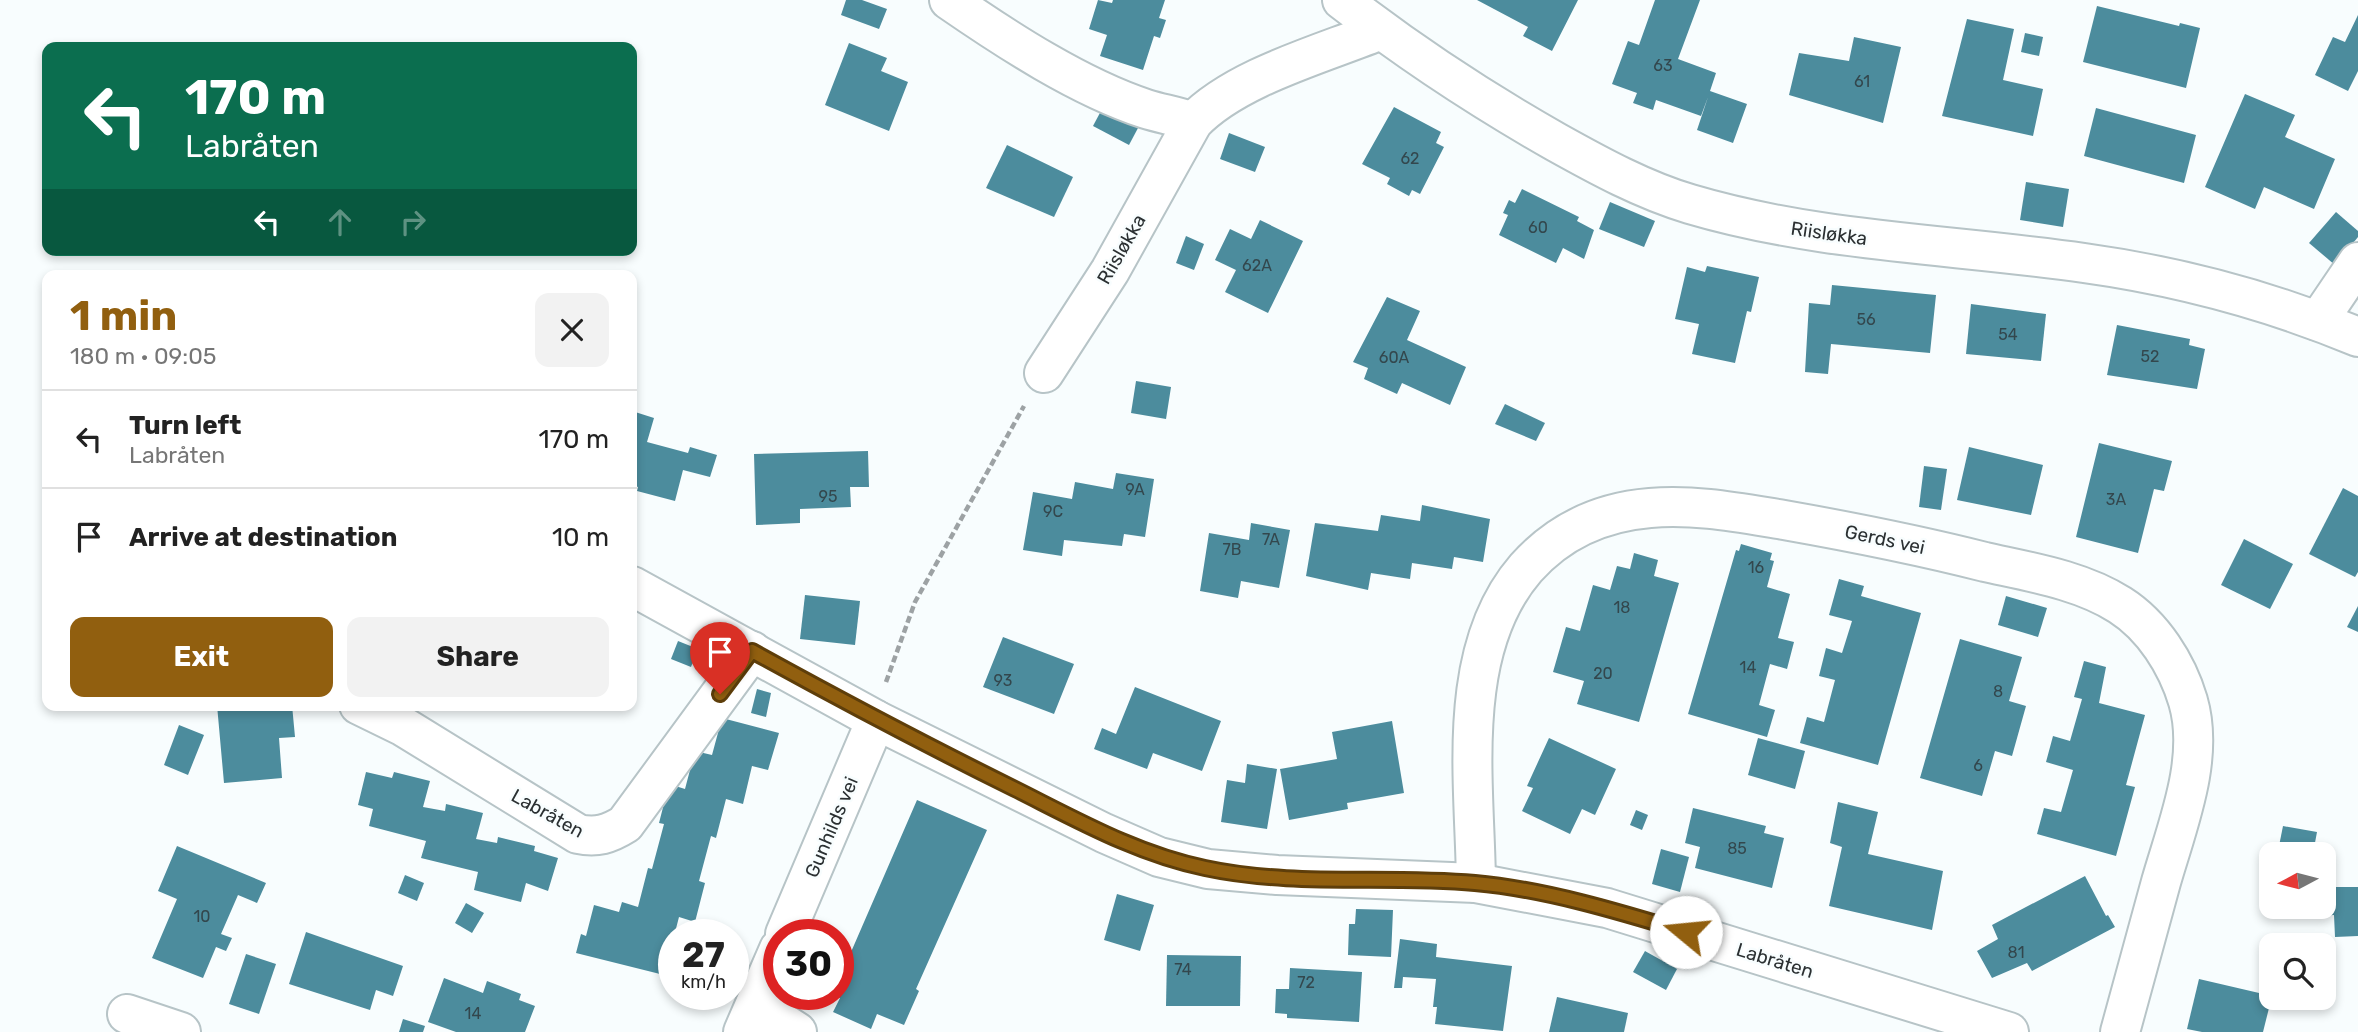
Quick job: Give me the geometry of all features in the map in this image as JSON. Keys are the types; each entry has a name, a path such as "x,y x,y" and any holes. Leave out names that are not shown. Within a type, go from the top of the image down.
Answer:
{"street":[{"path":"949,0 992,30 1077,77 1147,109 1193,122"},
{"name":"Riisløkka","path":"1342,0 1381,30 1547,137 1629,181 1687,203 1758,222 1827,234 2111,268 2201,285 2318,321 2358,337"},
{"name":"Riisløkka","path":"1044,373 1110,271 1193,122 1211,103 1235,89 1381,30"},
{"path":"2318,321 2358,262"},
{"name":"Gerds vei","path":"1476,883 1476,704 1486,642 1502,602 1524,570 1549,545 1593,520 1651,508 1685,507 1886,537 2049,577 2098,594 2136,616 2150,631 2180,679 2192,725 2189,774 2120,1032"},
{"name":"Labråten","path":"637,589 876,720 1104,834 1160,857 1208,869 1277,876 1476,883 1608,908 1913,1019 2009,1032"},
{"name":"Labråten","path":"371,711 404,727 578,834 591,837 608,834 625,824 752,651"},
{"name":"Gunhilds vei","path":"791,919 876,720"},
{"path":"763,986 749,1018 797,1032"},
{"path":"127,1014 181,1032"}],"path":[{"path":"876,720 889,668 915,602 1044,373"}],"building":[{"path":"846,0 862,0 887,9 879,29 841,15"},
{"path":"1098,0 1112,3 1113,0 1165,0 1159,18 1166,20 1160,38 1154,36 1143,70 1100,56 1107,35 1089,29"},
{"path":"1477,0 1578,0 1552,51 1523,36 1528,27"},
{"path":"1655,0 1700,0 1678,59 1716,73 1710,91 1747,104 1733,143 1697,130 1708,97 1701,116 1656,100 1653,110 1633,103 1637,93 1612,84 1628,41 1639,45"},
{"path":"2097,6 2179,26 2180,23 2200,28 2186,88 2083,62"},
{"path":"2358,15 2358,71 2348,91 2315,75 2333,37 2345,42"},
{"path":"1967,19 2014,29 2003,80 2043,89 2033,136 1942,116"},
{"path":"2025,33 2043,37 2039,56 2021,52"},
{"path":"1854,37 1901,47 1883,123 1789,95 1799,53 1849,61"},
{"path":"849,43 887,58 881,71 908,82 889,131 825,105"},
{"path":"2245,94 2295,115 2285,137 2335,159 2314,209 2264,187 2255,209 2205,187"},
{"path":"1394,107 1441,132 1436,143 1444,147 1420,194 1412,190 1409,196 1387,184 1390,178 1362,164"},
{"path":"2096,108 2196,135 2184,183 2084,156"},
{"path":"1102,109 1138,128 1129,145 1093,126"},
{"path":"1229,133 1265,147 1255,172 1220,159"},
{"path":"1007,145 1073,177 1054,217 986,188"},
{"path":"2026,182 2069,189 2063,227 2020,220"},
{"path":"1522,189 1579,217 1577,221 1594,230 1584,259 1563,248 1556,263 1499,235 1508,215 1503,213 1509,200 1515,203"},
{"path":"1610,202 1655,221 1644,247 1599,229"},
{"path":"2336,212 2358,231 2358,237 2335,265 2309,243"},
{"path":"1260,220 1303,241 1268,313 1225,292 1236,270 1215,260 1230,229 1251,239"},
{"path":"1186,236 1204,244 1194,270 1176,263"},
{"path":"1707,266 1759,277 1751,312 1747,311 1735,363 1692,354 1699,324 1675,319 1687,267 1705,272"},
{"path":"1832,285 1936,295 1930,353 1831,344 1828,374 1805,372 1809,303 1830,305"},
{"path":"1387,297 1420,311 1407,340 1466,367 1450,405 1402,383 1397,394 1364,379 1368,368 1353,362"},
{"path":"1971,304 2046,314 2041,361 1966,354"},
{"path":"2117,325 2190,339 2189,345 2205,349 2197,389 2107,375"},
{"path":"1136,381 1171,387 1166,419 1131,413"},
{"path":"1505,404 1545,423 1536,441 1495,424"},
{"path":"637,413 654,418 647,442 688,453 690,447 717,455 710,477 683,470 675,501 637,491"},
{"path":"2099,443 2172,461 2164,491 2154,489 2138,553 2076,537"},
{"path":"1969,447 2043,465 2031,515 1957,500"},
{"path":"868,451 869,487 850,487 851,507 800,509 800,523 756,525 754,454"},
{"path":"1924,466 1947,469 1941,510 1919,507"},
{"path":"1116,473 1154,479 1145,537 1124,534 1122,546 1064,540 1062,556 1023,550 1033,492 1072,499 1075,482 1113,489"},
{"path":"2343,488 2358,496 2358,572 2355,577 2309,554"},
{"path":"1422,505 1490,519 1483,562 1454,557 1452,569 1412,563 1410,579 1371,573 1368,590 1306,576 1315,523 1378,531 1381,515 1420,521"},
{"path":"1251,523 1290,530 1279,588 1241,581 1238,598 1200,591 1209,533 1249,540"},
{"path":"2244,539 2293,564 2270,609 2221,585"},
{"path":"1741,544 1772,553 1770,560 1774,561 1767,587 1790,594 1778,638 1794,642 1787,669 1770,664 1759,705 1775,710 1767,737 1688,714 1736,550 1739,551"},
{"path":"1634,553 1658,560 1654,576 1679,583 1639,722 1577,704 1584,681 1553,672 1566,627 1580,631 1593,585 1610,590 1617,566 1630,569"},
{"path":"1839,579 1864,586 1861,596 1921,613 1878,765 1800,743 1807,717 1824,722 1835,680 1819,676 1826,648 1842,653 1852,621 1829,615"},
{"path":"805,595 860,601 855,645 800,639"},
{"path":"2006,596 2047,608 2038,637 1998,625"},
{"path":"2358,606 2358,632 2347,627"},
{"path":"1003,637 1074,664 1054,714 983,687"},
{"path":"1960,639 2022,657 2009,701 2026,706 2012,756 1995,751 1982,796 1920,778"},
{"path":"678,641 698,649 691,667 671,659"},
{"path":"2084,661 2106,667 2099,703 2145,715 2126,785 2135,787 2116,856 2037,834 2044,808 2061,812 2073,770 2046,762 2053,736 2070,741 2082,699 2074,697"},
{"path":"1135,687 1221,721 1202,771 1153,753 1147,769 1094,749 1102,728 1116,734"},
{"path":"757,689 771,693 766,717 751,713"},
{"path":"218,711 293,711 295,737 279,738 282,778 224,783"},
{"path":"722,718 779,733 768,770 752,766 743,804 726,799 716,838 711,836 699,881 705,883 696,919 658,919 658,974 576,953 581,934 586,936 594,905 619,912 622,902 638,907 648,868 652,869 664,824 659,823 669,784 685,789 695,751 712,755"},
{"path":"1392,721 1404,793 1347,803 1348,809 1289,820 1280,769 1337,759 1332,732"},
{"path":"179,725 204,735 188,775 164,765"},
{"path":"1549,738 1616,769 1595,815 1582,809 1570,834 1522,811 1533,788 1527,786"},
{"path":"1758,738 1805,751 1795,789 1748,775"},
{"path":"1247,764 1277,769 1267,829 1221,822 1227,780 1245,783"},
{"path":"366,772 392,778 394,772 430,781 423,807 445,811 446,804 483,813 476,839 497,843 498,837 535,846 534,851 558,858 548,891 526,883 521,902 474,890 478,872 421,858 426,841 369,826 373,809 358,805"},
{"path":"917,800 987,830 916,989 919,991 904,1025 877,1014 871,1029 833,1012 854,1010 854,945"},
{"path":"1838,802 1878,812 1868,854 1943,871 1932,930 1829,906 1842,847 1830,843"},
{"path":"1693,808 1766,826 1764,833 1784,838 1772,888 1695,868 1700,847 1685,843"},
{"path":"1636,810 1648,815 1642,830 1630,825"},
{"path":"2283,826 2317,832 2315,842 2280,842"},
{"path":"177,846 266,883 257,903 238,895 221,934 232,938 226,951 216,947 203,978 152,958 177,899 158,891"},
{"path":"1661,849 1689,857 1680,892 1652,884"},
{"path":"405,875 424,883 417,901 398,893"},
{"path":"2085,876 2106,916 2108,915 2115,927 2032,971 2027,963 1992,978 1977,951 1998,939 1992,925"},
{"path":"2336,887 2358,887 2358,936 2336,937"},
{"path":"1117,894 1154,905 1140,951 1104,940"},
{"path":"466,903 484,913 472,933 455,923"},
{"path":"1356,909 1393,910 1391,957 1348,955 1349,924 1355,924"},
{"path":"306,932 403,966 393,996 376,990 370,1010 289,984"},
{"path":"1400,939 1437,944 1436,957 1512,966 1503,1031 1435,1024 1437,1007 1433,1007 1436,979 1403,977 1402,988 1394,988"},
{"path":"1645,951 1677,969 1666,990 1633,972"},
{"path":"246,954 276,964 259,1014 229,1004"},
{"path":"1167,955 1241,956 1240,1006 1166,1006"},
{"path":"1290,968 1362,972 1359,1022 1287,1018 1287,1014 1275,1013 1276,989 1289,989"},
{"path":"444,978 483,993 487,981 521,994 519,1000 535,1006 525,1032 456,1032 428,1022"},
{"path":"2199,979 2259,993 2259,1010 2268,1010 2263,1032 2202,1032 2187,1029"},
{"path":"1557,997 1628,1013 1624,1032 1549,1032"},
{"path":"403,1019 425,1026 423,1032 399,1032"}],"route":[{"path":"720,694 752,651 876,720 1104,834 1160,857 1208,869 1277,876 1476,883 1608,908 1686,932"}]}
